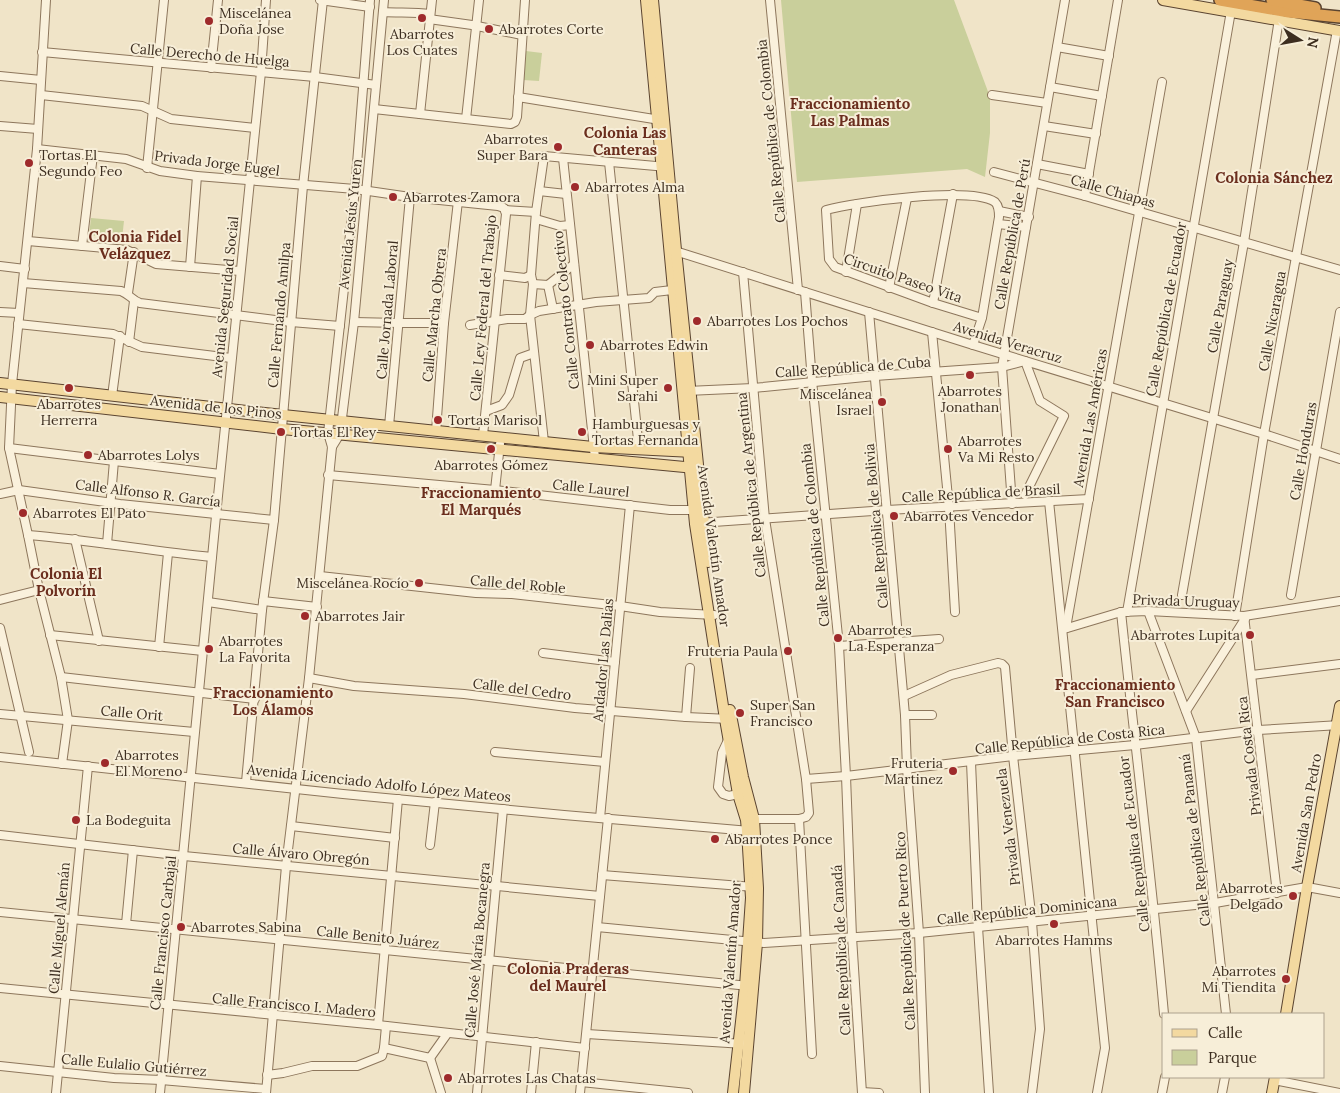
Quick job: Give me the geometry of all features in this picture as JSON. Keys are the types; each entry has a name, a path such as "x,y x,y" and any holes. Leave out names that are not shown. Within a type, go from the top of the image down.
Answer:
{"highway":[{"path":"1220,0 1275,10 1340,17"},
{"path":"1275,10 1340,13"}],"main road":[{"name":"Avenida Valentín Amador","path":"646,0 661,120"},
{"name":"Avenida Valentín Amador","path":"653,0 672,250 699,523 738,794 750,819"},
{"path":"1163,0 1231,11 1275,10 1338,31"},
{"name":"Avenida Valentín Amador","path":"672,250 672,290 686,391"},
{"name":"Avenida de los Pinos","path":"0,383 483,436 594,447 692,452"},
{"name":"Avenida de los Pinos","path":"0,397 282,429 694,468"},
{"name":"Avenida San Pedro","path":"1286,1013 1340,706"},
{"name":"Avenida Valentín Amador","path":"728,719 743,777 750,819 755,887 749,986 743,1044 733,1093"},
{"name":"Avenida San Pedro","path":"1291,1013 1309,888 1340,739"},
{"name":"Avenida Valentín Amador","path":"743,1044 744,1093"},
{"path":"1272,1093 1278,1079"},
{"path":"1278,1079 1278,1093"}],"street":[{"path":"46,0 41,95 28,241 12,384 9,448 38,590 61,677 68,720 62,764"},
{"path":"147,168 164,0"},
{"path":"211,68 218,0"},
{"name":"Avenida Seguridad Social","path":"190,776 255,128 266,0"},
{"path":"322,0 370,4"},
{"name":"Calle Fernando Amilpa","path":"246,782 262,610 274,520 322,0"},
{"name":"Avenida Jesús Yuren","path":"266,1091 286,866 320,576 328,476 332,448 340,434 354,322 384,0"},
{"path":"420,114 432,0"},
{"path":"466,119 479,0"},
{"path":"374,109 510,124 515,122 525,0"},
{"name":"Calle República de Colombia","path":"770,0 839,646 846,776"},
{"name":"Calle República de Perú","path":"1012,504 1002,367 1065,0"},
{"path":"1085,196 1118,0"},
{"name":"Avenida Jesús Yuren","path":"332,448 328,433 355,189 370,4"},
{"name":"Calle Paraguay","path":"1182,596 1244,242 1275,10"},
{"path":"383,12 407,13 410,11 522,35"},
{"name":"Calle República de Ecuador","path":"1164,1013 1155,909 1135,745 1124,612 1231,11"},
{"name":"Calle Nicaragua","path":"1235,616 1264,434 1338,31"},
{"path":"1057,47 1109,56"},
{"name":"Calle Derecho de Huelga","path":"42,52 315,77 376,85"},
{"path":"0,76 41,80"},
{"name":"Avenida Las Américas","path":"1064,629 1089,499 1162,82"},
{"path":"1050,87 1102,96"},
{"path":"41,95 142,106 171,119 255,128"},
{"path":"992,95 1048,103"},
{"path":"518,97 661,120"},
{"path":"0,126 38,129"},
{"path":"1044,126 1096,134"},
{"name":"Privada Jorge Eugel","path":"36,150 133,160 147,168 197,176 355,189 498,206 505,209"},
{"path":"82,246 93,155"},
{"path":"544,442 530,315 536,216 544,156 665,167"},
{"name":"Calle Contrato Colectivo","path":"563,158 595,458"},
{"path":"609,162 625,299 639,449"},
{"path":"1037,164 1089,174"},
{"name":"Calle Chiapas","path":"994,172 1085,196 1340,270"},
{"path":"190,267 197,176"},
{"path":"539,191 566,194"},
{"path":"933,303 953,194"},
{"name":"Circuito Paseo Vita","path":"982,318 889,288 835,267 829,259 826,210 857,204 953,194 994,202 999,211"},
{"name":"Calle Jornada Laboral","path":"389,426 410,197"},
{"path":"889,288 908,198"},
{"name":"Calle Marcha Obrera","path":"436,430 444,323 458,201"},
{"path":"846,272 857,204"},
{"path":"505,209 536,216 546,223 560,226 570,225"},
{"name":"Calle Ley Federal del Trabajo","path":"483,436 505,209"},
{"path":"974,345 982,318 999,211 1028,217"},
{"path":"998,224 1026,228"},
{"path":"28,241 134,252 150,262 240,271"},
{"name":"Avenida Veracruz","path":"672,250 1340,459"},
{"path":"128,293 134,252"},
{"path":"533,284 548,285 574,264"},
{"path":"0,266 25,269"},
{"name":"Calle República de Argentina","path":"743,272 765,519 806,779 809,813 806,817 800,819"},
{"path":"500,275 525,278 531,275"},
{"path":"23,283 121,291 128,293 134,301 140,303 291,322 340,326"},
{"path":"548,285 553,309"},
{"path":"470,325 507,319 525,319 539,311 625,299 649,298 655,292 672,290"},
{"path":"129,342 134,301"},
{"path":"0,312 19,313"},
{"name":"Calle República de Bolivia","path":"869,312 904,696 907,768"},
{"name":"Calle Honduras","path":"1291,595 1340,312"},
{"path":"354,322 444,323"},
{"path":"18,324 120,336 142,347 231,358"},
{"path":"932,332 949,508 955,612"},
{"path":"112,396 120,336"},
{"name":"Calle Ley Federal del Trabajo","path":"486,411 502,405 509,395 520,358 534,353"},
{"path":"1024,361 1040,401 1064,416 1025,495"},
{"name":"Calle República de Cuba","path":"686,391 753,388 875,376 937,373 1002,367 1024,361"},
{"path":"495,490 500,437"},
{"path":"9,448 220,474"},
{"path":"107,544 114,461"},
{"name":"Calle Laurel","path":"328,476 698,510"},
{"name":"Calle Alfonso R. García","path":"0,494 19,490 274,520"},
{"name":"Calle República de Brasil","path":"699,523 1089,499"},
{"path":"1049,502 1064,629 1073,750 1105,1048 1097,1093"},
{"name":"Andador Las Dalias","path":"580,1093 602,875 605,762 630,505"},
{"path":"28,535 75,539 168,553 212,557"},
{"path":"75,539 99,641"},
{"path":"159,647 168,553"},
{"name":"Calle del Roble","path":"320,576 620,606 660,612 712,615"},
{"path":"0,600 38,590"},
{"path":"263,601 316,607"},
{"name":"Privada Uruguay","path":"1064,629 1124,612 1148,611 1245,618 1340,601"},
{"path":"208,602 262,610"},
{"name":"Calle República de Panamá","path":"1148,611 1196,738 1226,1013"},
{"path":"1186,711 1245,618"},
{"name":"Privada Costa Rica","path":"1245,618 1277,893"},
{"path":"0,628 30,752"},
{"path":"50,635 203,651"},
{"path":"839,646 939,639"},
{"path":"543,653 615,662"},
{"name":"Privada Venezuela","path":"904,696 951,675 998,663 1006,668 1013,756 1032,922 1040,1029 1032,1093"},
{"path":"1252,675 1340,664"},
{"path":"686,717 690,668"},
{"path":"61,677 255,699"},
{"name":"Calle del Cedro","path":"309,678 374,688 464,694 610,711 728,719"},
{"name":"Calle Orit","path":"0,714 194,732"},
{"path":"905,715 932,715"},
{"name":"Calle República de Costa Rica","path":"806,779 1013,756 1135,745 1258,730 1338,725"},
{"path":"729,738 722,753 718,787 723,794 729,796 738,794"},
{"path":"495,752 605,762"},
{"name":"Avenida Licenciado Adolfo López Mateos","path":"0,757 246,782 296,789 751,831"},
{"path":"970,762 989,1093"},
{"name":"Calle Miguel Alemán","path":"56,1093 88,766"},
{"name":"Calle República de Puerto Rico","path":"907,768 919,933 925,1093"},
{"name":"Calle Francisco Carbajal","path":"160,1093 177,930 190,776"},
{"name":"Calle República de Canadá","path":"846,776 852,937 862,1092"},
{"path":"267,1075 312,1066 357,1066 382,1056 384,1048 382,1026 386,951 398,799"},
{"path":"430,845 435,802"},
{"name":"Calle José María Bocanegra","path":"477,1093 503,809"},
{"path":"750,819 800,819 812,1054"},
{"path":"291,826 395,838"},
{"name":"Calle Álvaro Obregón","path":"0,835 184,856 600,896"},
{"path":"126,924 133,850"},
{"path":"602,875 755,887"},
{"path":"1309,888 1340,893"},
{"name":"Calle República Dominicana","path":"597,927 752,942 806,940 919,933 1091,916 1215,903 1309,888"},
{"name":"Calle Benito Juárez","path":"0,912 592,972 749,986"},
{"name":"Calle Francisco I. Madero","path":"0,988 585,1048"},
{"path":"430,1058 447,1034"},
{"path":"586,1034 743,1044"},
{"path":"531,1093 536,1042"},
{"path":"384,1048 430,1058"},
{"path":"430,1058 441,1093"},
{"name":"Calle Eulalio Gutiérrez","path":"0,1066 266,1091"},
{"path":"1162,1093 1165,1078"},
{"path":"1222,1093 1225,1078"},
{"path":"1278,1079 1340,1093"},
{"path":"581,1082 688,1093"},
{"path":"862,1092 879,1093"}],"green space":[{"path":"781,0 954,0 990,97 990,133 985,177 967,169 797,182"},
{"path":"526,51 542,53 539,81 523,80"},
{"path":"91,218 124,221 122,239 89,235"}],"place":[{"name":"Abarrotes Los Cuates","path":"422,18"},
{"name":"Miscelánea Doña Jose","path":"209,21"},
{"name":"Abarrotes Corte","path":"489,29"},
{"name":"Abarrotes Super Bara","path":"558,147"},
{"name":"Tortas El Segundo Feo","path":"29,163"},
{"name":"Abarrotes Alma","path":"575,187"},
{"name":"Abarrotes Zamora","path":"393,197"},
{"name":"Abarrotes Los Pochos","path":"697,321"},
{"name":"Abarrotes Edwin","path":"590,345"},
{"name":"Abarrotes Jonathan","path":"970,375"},
{"name":"Abarrotes Herrerra","path":"69,388"},
{"name":"Mini Super Sarahi","path":"668,388"},
{"name":"Miscelánea Israel","path":"882,402"},
{"name":"Tortas Marisol","path":"438,420"},
{"name":"Tortas El Rey","path":"281,432"},
{"name":"Hamburguesas y Tortas Fernanda","path":"582,432"},
{"name":"Abarrotes Gómez","path":"491,449"},
{"name":"Abarrotes Va Mi Resto","path":"948,449"},
{"name":"Abarrotes Lolys","path":"88,455"},
{"name":"Abarrotes El Pato","path":"23,513"},
{"name":"Abarrotes Vencedor","path":"894,516"},
{"name":"Miscelánea Rocío","path":"419,583"},
{"name":"Abarrotes Jair","path":"305,616"},
{"name":"Abarrotes Lupita","path":"1250,635"},
{"name":"Abarrotes La Esperanza","path":"838,638"},
{"name":"Abarrotes La Favorita","path":"209,649"},
{"name":"Fruteria Paula","path":"788,651"},
{"name":"Super San Francisco","path":"740,713"},
{"name":"Abarrotes El Moreno","path":"105,763"},
{"name":"Fruteria Martinez","path":"953,771"},
{"name":"La Bodeguita","path":"76,820"},
{"name":"Abarrotes Ponce","path":"715,839"},
{"name":"Abarrotes Delgado","path":"1293,896"},
{"name":"Abarrotes Hamms","path":"1054,924"},
{"name":"Abarrotes Sabina","path":"181,927"},
{"name":"Abarrotes Mi Tiendita","path":"1286,979"},
{"name":"Abarrotes Las Chatas","path":"448,1078"}],"district":[{"name":"Fraccionamiento Las Palmas","path":"850,112"},
{"name":"Colonia Las Canteras","path":"625,140"},
{"name":"Colonia Sánchez","path":"1274,177"},
{"name":"Colonia Fidel Velázquez","path":"135,244"},
{"name":"Fraccionamiento El Marqués","path":"481,500"},
{"name":"Colonia El Polvorín","path":"66,582"},
{"name":"Fraccionamiento San Francisco","path":"1115,692"},
{"name":"Fraccionamiento Los Álamos","path":"273,700"},
{"name":"Colonia Praderas del Maurel","path":"568,976"}]}
